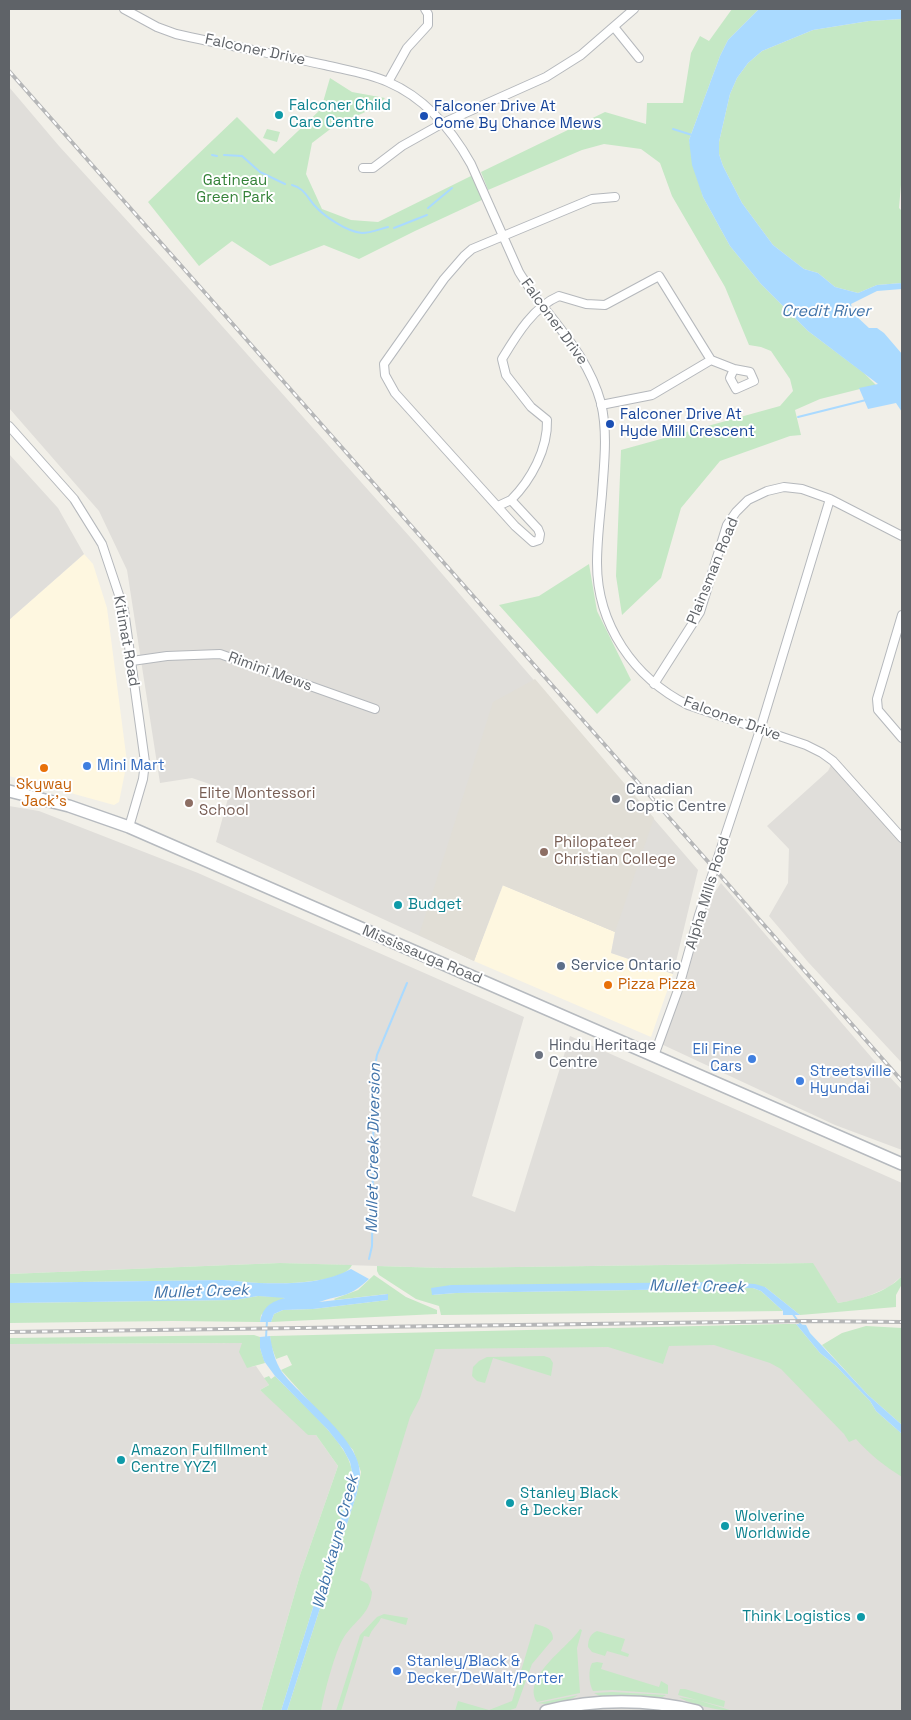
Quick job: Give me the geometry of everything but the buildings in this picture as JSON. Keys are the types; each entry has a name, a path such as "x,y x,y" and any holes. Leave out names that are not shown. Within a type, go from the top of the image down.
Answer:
{"main road":[{"name":"Mississauga Road","path":"9,791 69,806 129,828 902,1164"},
{"path":"546,1711 587,1703 612,1702 646,1703 698,1711"}],"street":[{"name":"Falconer Drive","path":"124,9 149,23 176,34 353,71 388,82 416,99 443,122 464,150 519,272 580,355 594,382 601,405 605,436 597,542 598,583 603,606 616,639 640,671 654,684 676,699 688,705 814,748 833,761 902,838"},
{"path":"388,82 407,48 428,25 428,14 425,9"},
{"path":"363,168 373,168 402,146 443,122 546,77 581,55 634,9"},
{"path":"614,27 640,58"},
{"path":"511,500 538,529 540,534 539,540 533,542 527,538 395,394 385,375 384,364 444,279 472,249 592,199 615,196"},
{"path":"498,506 511,500 523,488 539,458 547,432 547,420 531,407 506,375 502,359 519,331 531,316 559,296 586,304 605,305 659,276 711,360 734,369"},
{"path":"601,405 652,395 711,360"},
{"name":"Kitimat Road","path":"9,426 74,499 102,544 124,610 145,762 143,779 129,828"},
{"name":"Plainsman Road","path":"654,684 700,612 727,526 736,512 748,500 767,491 784,487 802,488 830,499 902,536"},
{"name":"Alpha Mills Road","path":"654,1056 678,990 699,915 760,730 830,499"},
{"path":"902,614 877,699 878,710 902,738"},
{"name":"Rimini Mews","path":"132,661 167,656 220,654 375,709"}],"shaded area":[{"path":"9,87 59,146 418,546 698,870 673,974 611,953 615,932 503,885 474,961 216,842 230,791 192,778 160,783 127,570 99,511 9,408"},
{"path":"9,454 58,508 84,554 9,620"},
{"path":"84,554 93,564 107,608 127,762 119,802 114,805 9,776 9,620"},
{"name":"Philopateer Christian College","path":"535,679 654,818 615,932 502,885 474,961 419,935 493,702"},
{"path":"833,761 902,838 902,1063 808,962 769,916 788,883 789,849 767,826 828,771"},
{"path":"9,806 39,811 198,873 524,1017 472,1196 515,1212 570,1036 902,1183 902,1276 889,1287 873,1294 857,1300 838,1303 812,1263 444,1268 280,1263 9,1274"},
{"path":"721,883 872,1058 902,1090 902,1150 835,1125 659,1043 699,915"},
{"path":"502,885 615,932 611,953 673,974 651,1037 474,961"},
{"path":"781,1334 902,1434 902,1711 312,1711 425,1340"},
{"path":"243,1343 247,1367 256,1366 269,1385 260,1390 316,1435 338,1466 300,1575 261,1711 9,1711 9,1344"}],"green space":[{"path":"732,9 759,9 728,40 720,56 689,140 703,197 730,246 761,284 808,331 864,373 876,385 820,399 795,410 801,435 790,436 720,461 681,508 661,578 622,615 616,576 621,450 780,406 793,391 790,379 771,351 749,345 725,287 672,196 660,163 641,149 604,144 582,150 488,190 481,172 605,112 646,124 647,103 683,103 691,53 700,36 709,41"},
{"path":"902,19 902,173 899,208 902,211 902,283 877,285 858,293 835,287 818,273 804,269 773,245 742,203 723,166 719,154 719,142 730,94 737,78 748,63 762,51 813,30 869,21"},
{"name":"Gatineau Green Park","path":"330,78 352,92 385,98 376,107 333,127 312,143 306,174 322,209 351,220 378,222 473,175 484,199 359,259 324,245 270,266 232,241 199,266 148,202 237,117 274,154 321,109"},
{"path":"267,129 280,132 277,142 263,138"},
{"path":"589,564 597,611 631,680 597,714 499,605 539,596"},
{"path":"280,1263 352,1265 337,1276 295,1283 254,1283 223,1280 9,1283 9,1274"},
{"path":"813,1263 838,1303 881,1291 902,1276 902,1284 896,1295 896,1307 800,1315 765,1287 451,1285 432,1295 753,1288 761,1291 783,1311 441,1315 439,1306 416,1299 379,1275 377,1271 377,1266 444,1268"},
{"path":"374,1275 406,1297 437,1310 437,1314 271,1322 274,1314 283,1310 313,1309 388,1300 387,1294 334,1299 358,1290"},
{"path":"258,1296 285,1298 261,1315 260,1322 9,1323 9,1303 235,1300"},
{"path":"796,1324 820,1353 836,1366 870,1401 876,1411 902,1434 902,1477 878,1460 856,1439 849,1442 844,1434 781,1369 770,1363 714,1345 669,1346 663,1364 608,1347 435,1349 420,1398 410,1417 360,1580 368,1584 372,1592 371,1600 365,1612 344,1637 337,1652 321,1711 287,1711 357,1493 361,1472 353,1450 281,1370 292,1365 287,1355 276,1359 270,1336"},
{"path":"866,1326 902,1328 902,1425 868,1395 822,1345 842,1333"},
{"path":"254,1335 260,1337 260,1348 265,1363 247,1368 239,1352 242,1343 9,1344 9,1338"},
{"path":"544,1356 550,1358 553,1363 551,1376 493,1358 485,1383 477,1381 472,1376 473,1367 487,1357"},
{"path":"269,1376 271,1379 275,1376 320,1421 342,1448 352,1472 350,1488 281,1711 261,1711 300,1575 338,1466 316,1435 308,1435 260,1390 269,1385 264,1378"},
{"path":"384,1614 408,1618 406,1625 381,1618 369,1637 364,1636 341,1711 336,1711 360,1635 377,1617"},
{"path":"535,1624 550,1630 553,1639 532,1664 516,1708 508,1711 455,1711 458,1701 489,1710 512,1701"},
{"path":"580,1629 582,1630 577,1648 580,1693 537,1702 534,1692 535,1683 548,1663"},
{"path":"597,1631 625,1639 621,1651 629,1654 628,1657 607,1651 605,1656 592,1652 588,1647 588,1642"},
{"path":"592,1663 603,1663 601,1669 659,1687 661,1681 668,1685 668,1694 612,1690 593,1691 590,1681 590,1669"},
{"path":"680,1689 725,1701 724,1707 678,1695"},
{"path":"594,1693 666,1695 661,1698 600,1696"},
{"path":"578,1695 559,1702 538,1703"},
{"path":"679,1697 697,1700 733,1711 705,1707"}],"water":[{"name":"Credit River","path":"759,9 902,9 902,19 869,21 813,30 762,51 748,63 737,78 730,94 719,142 719,154 742,203 773,245 804,269 818,273 835,287 858,293 877,285 902,283 902,289 877,291 851,304 854,314 869,328 877,328 884,333 902,354 902,412 896,403 868,409 859,388 878,384 808,331 761,284 730,246 703,197 692,165 689,140 720,56 728,40"},
{"path":"351,1269 369,1279 350,1293 319,1302 388,1294 388,1300 313,1309 283,1310 274,1314 271,1322 260,1322 263,1312 268,1305 285,1298 258,1296 235,1300 9,1303 9,1283 223,1280 254,1283 294,1283 329,1278"},
{"path":"722,1282 755,1284 765,1287 800,1315 783,1315 783,1311 761,1291 753,1288 432,1295 431,1288 451,1285"},
{"path":"796,1324 806,1325 810,1333 868,1395 902,1425 902,1434 876,1411 870,1401 836,1366 820,1353"},
{"path":"270,1336 276,1359 282,1372 351,1447 358,1461 360,1474 357,1493 287,1711 281,1711 350,1488 352,1472 350,1462 343,1449 328,1430 275,1376 264,1361 260,1348 260,1337"}],"waterway":[{"path":"673,129 692,135"},
{"path":"212,155 217,156"},
{"path":"224,155 242,156 260,172 285,184"},
{"path":"292,185 302,191 324,214 350,230 365,233 388,227"},
{"path":"428,208 452,188"},
{"path":"394,228 427,215"},
{"name":"Mullet Creek Diversion","path":"798,417 866,400"},
{"name":"Mullet Creek Diversion","path":"369,1259 372,1246 374,1071 377,1055 407,983"},
{"name":"Mullet Creek","path":"792,1313 801,1325"},
{"name":"Wabukayne Creek","path":"266,1338 267,1320"}],"railway":[{"path":"9,71 902,1081"},
{"path":"9,1332 806,1321 902,1322"}],"place":[{"name":"Falconer Child Care Centre","path":"279,115"},
{"name":"Falconer Drive At Come By Chance Mews","path":"424,116"},
{"name":"Falconer Drive At Hyde Mill Crescent","path":"610,424"},
{"name":"Mini Mart","path":"87,766"},
{"name":"Skyway Jack's","path":"44,768"},
{"name":"Canadian Coptic Centre","path":"616,799"},
{"name":"Elite Montessori School","path":"189,803"},
{"name":"Philopateer Christian College","path":"544,852"},
{"name":"Budget","path":"398,905"},
{"name":"Service Ontario","path":"561,966"},
{"name":"Pizza Pizza","path":"608,985"},
{"name":"Hindu Heritage Centre","path":"539,1055"},
{"name":"Eli Fine Cars","path":"752,1059"},
{"name":"Streetsville Hyundai","path":"800,1081"},
{"name":"Amazon Fulfillment Centre YYZ1","path":"121,1460"},
{"name":"Stanley Black & Decker","path":"510,1503"},
{"name":"Wolverine Worldwide","path":"725,1526"},
{"name":"Think Logistics","path":"861,1617"},
{"name":"Stanley/Black & Decker/DeWalt/Porter","path":"397,1671"}]}
